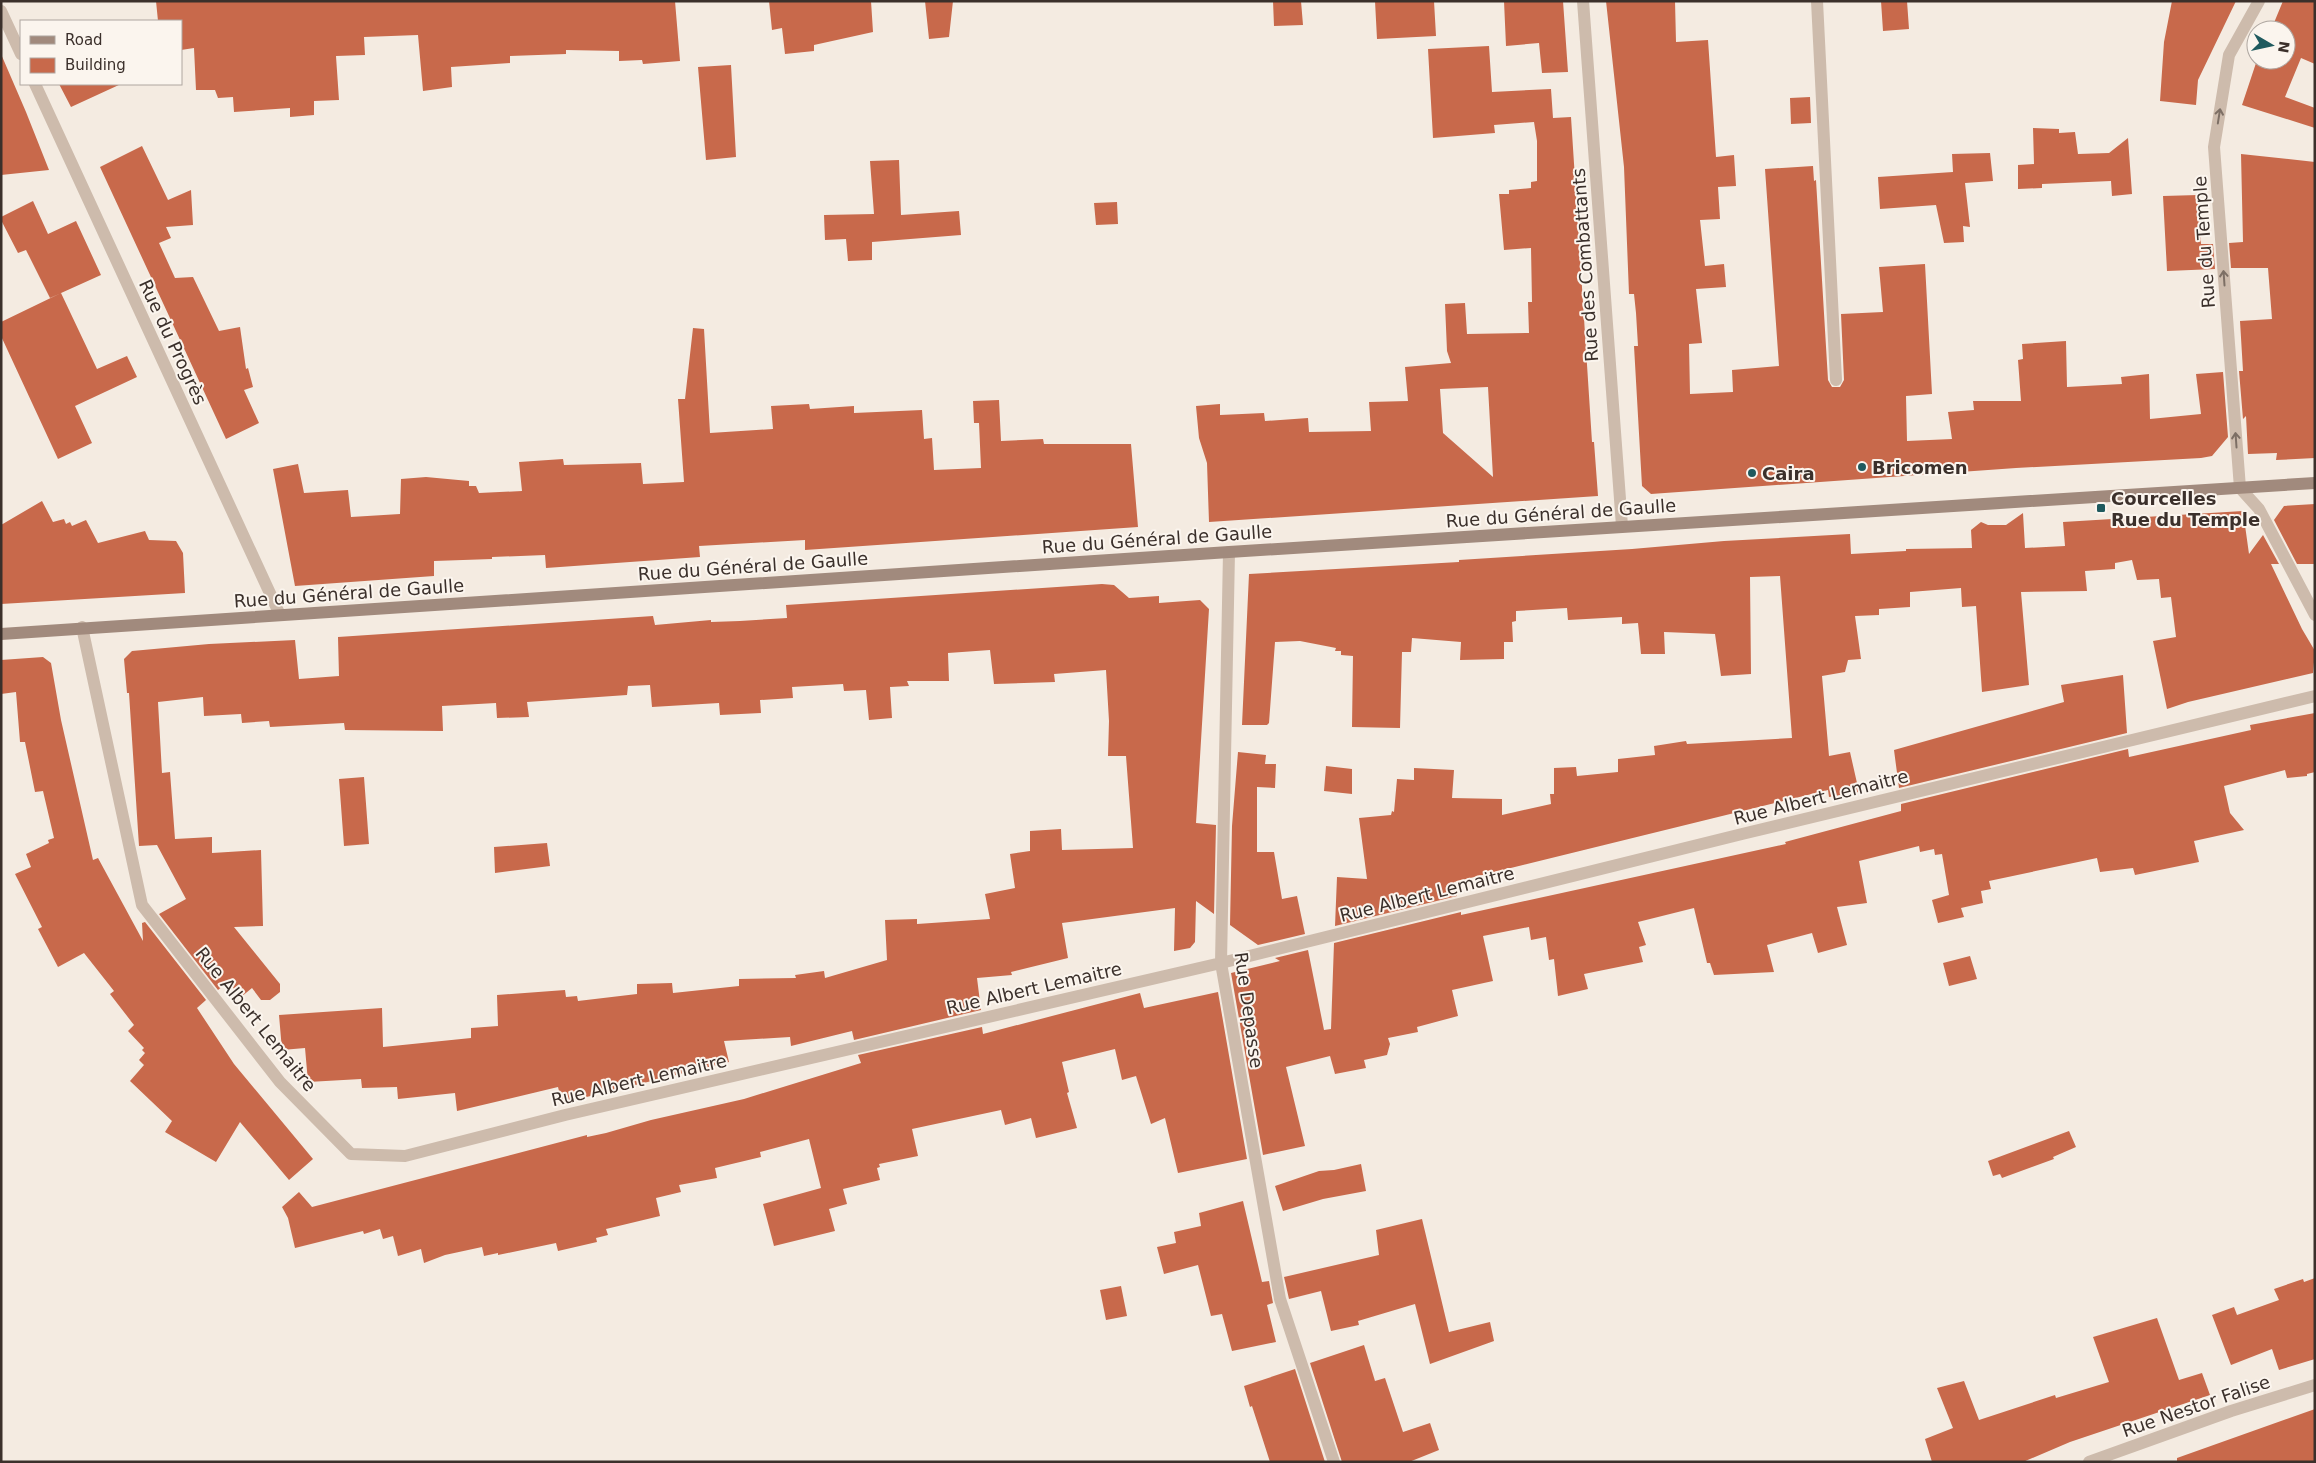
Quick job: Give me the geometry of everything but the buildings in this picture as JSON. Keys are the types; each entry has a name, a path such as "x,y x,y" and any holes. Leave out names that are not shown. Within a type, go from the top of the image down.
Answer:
{"main road":[{"name":"Rue du Général de Gaulle","path":"1,634 1622,526 2315,483"}],"street":[{"name":"Rue des Combattants","path":"1583,1 1622,526"},
{"path":"1817,1 1836,380"},
{"name":"Rue du Temple","path":"2240,488 2214,148 2229,55 2259,1"},
{"path":"1,12 20,52"},
{"name":"Rue du Progrès","path":"35,85 280,616"},
{"path":"2240,488 2259,509 2315,614"},
{"name":"Rue Depasse","path":"1228,552 1221,963 1280,1299 1334,1462"},
{"name":"Rue Albert Lemaitre","path":"82,628 142,905 280,1082 351,1154 405,1156 565,1115 1221,963 1742,834 2315,696"},
{"name":"Rue Nestor Falise","path":"2089,1462 2231,1411 2315,1385"}],"place":[{"name":"Bricomen","path":"1862,467"},
{"name":"Caira","path":"1752,473"},
{"name":"Courcelles Rue du Temple","path":"2101,508"}]}
